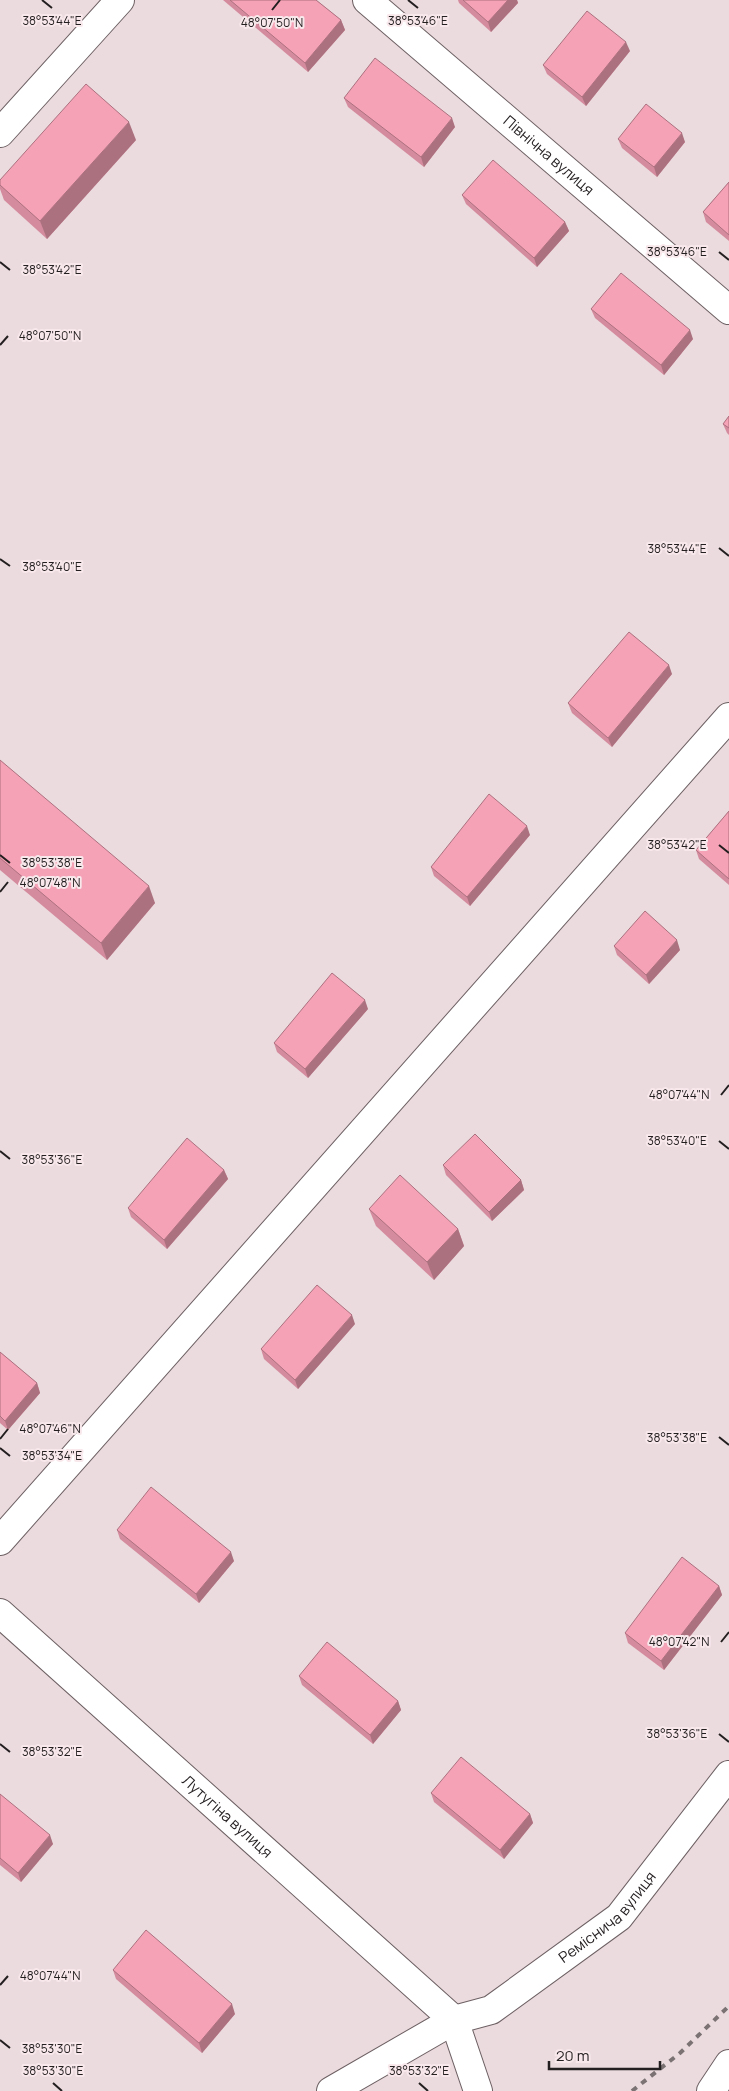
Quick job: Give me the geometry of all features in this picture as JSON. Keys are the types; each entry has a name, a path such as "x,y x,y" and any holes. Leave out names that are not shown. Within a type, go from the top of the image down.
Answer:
{"street":[{"path":"0,133 120,0"},
{"name":"Північна вулиця","path":"367,0 729,310"},
{"path":"0,1541 729,717"},
{"name":"Лутугіна вулиця","path":"0,1613 454,2020"},
{"name":"Реміснича вулиця","path":"331,2091 454,2020 491,2010 619,1917 729,1775"},
{"path":"454,2020 478,2091"},
{"path":"712,2091 729,2064"}],"building":[{"path":"230,0 316,0 341,20 305,63"},
{"path":"463,0 508,0 488,22"},
{"path":"587,11 626,42 582,97 543,65"},
{"path":"375,58 452,118 421,157 344,98"},
{"path":"86,84 129,122 40,221 0,185 0,180"},
{"path":"646,104 682,133 654,167 618,139"},
{"path":"493,160 565,222 534,258 462,195"},
{"path":"729,182 729,235 703,212"},
{"path":"621,273 690,330 661,365 591,309"},
{"path":"729,416 729,428 723,424"},
{"path":"629,632 669,665 608,738 568,703"},
{"path":"0,760 149,886 101,943 0,858"},
{"path":"489,794 527,826 467,897 431,867"},
{"path":"729,811 729,879 696,850"},
{"path":"645,911 677,940 646,975 614,946"},
{"path":"332,973 365,1000 305,1069 274,1043"},
{"path":"475,1134 521,1180 489,1212 443,1165"},
{"path":"187,1138 224,1170 164,1240 128,1208"},
{"path":"400,1175 458,1229 427,1262 369,1209"},
{"path":"317,1285 352,1315 295,1380 261,1349"},
{"path":"0,1352 37,1383 5,1421 0,1416"},
{"path":"151,1487 231,1552 196,1594 117,1530"},
{"path":"682,1557 719,1586 661,1661 625,1633"},
{"path":"327,1642 398,1701 370,1735 299,1676"},
{"path":"461,1757 530,1814 500,1850 431,1793"},
{"path":"0,1794 50,1835 18,1873 0,1858"},
{"path":"146,1930 232,2004 199,2043 113,1970"}],"railway":[{"path":"632,2091 680,2053 729,2006"}]}
